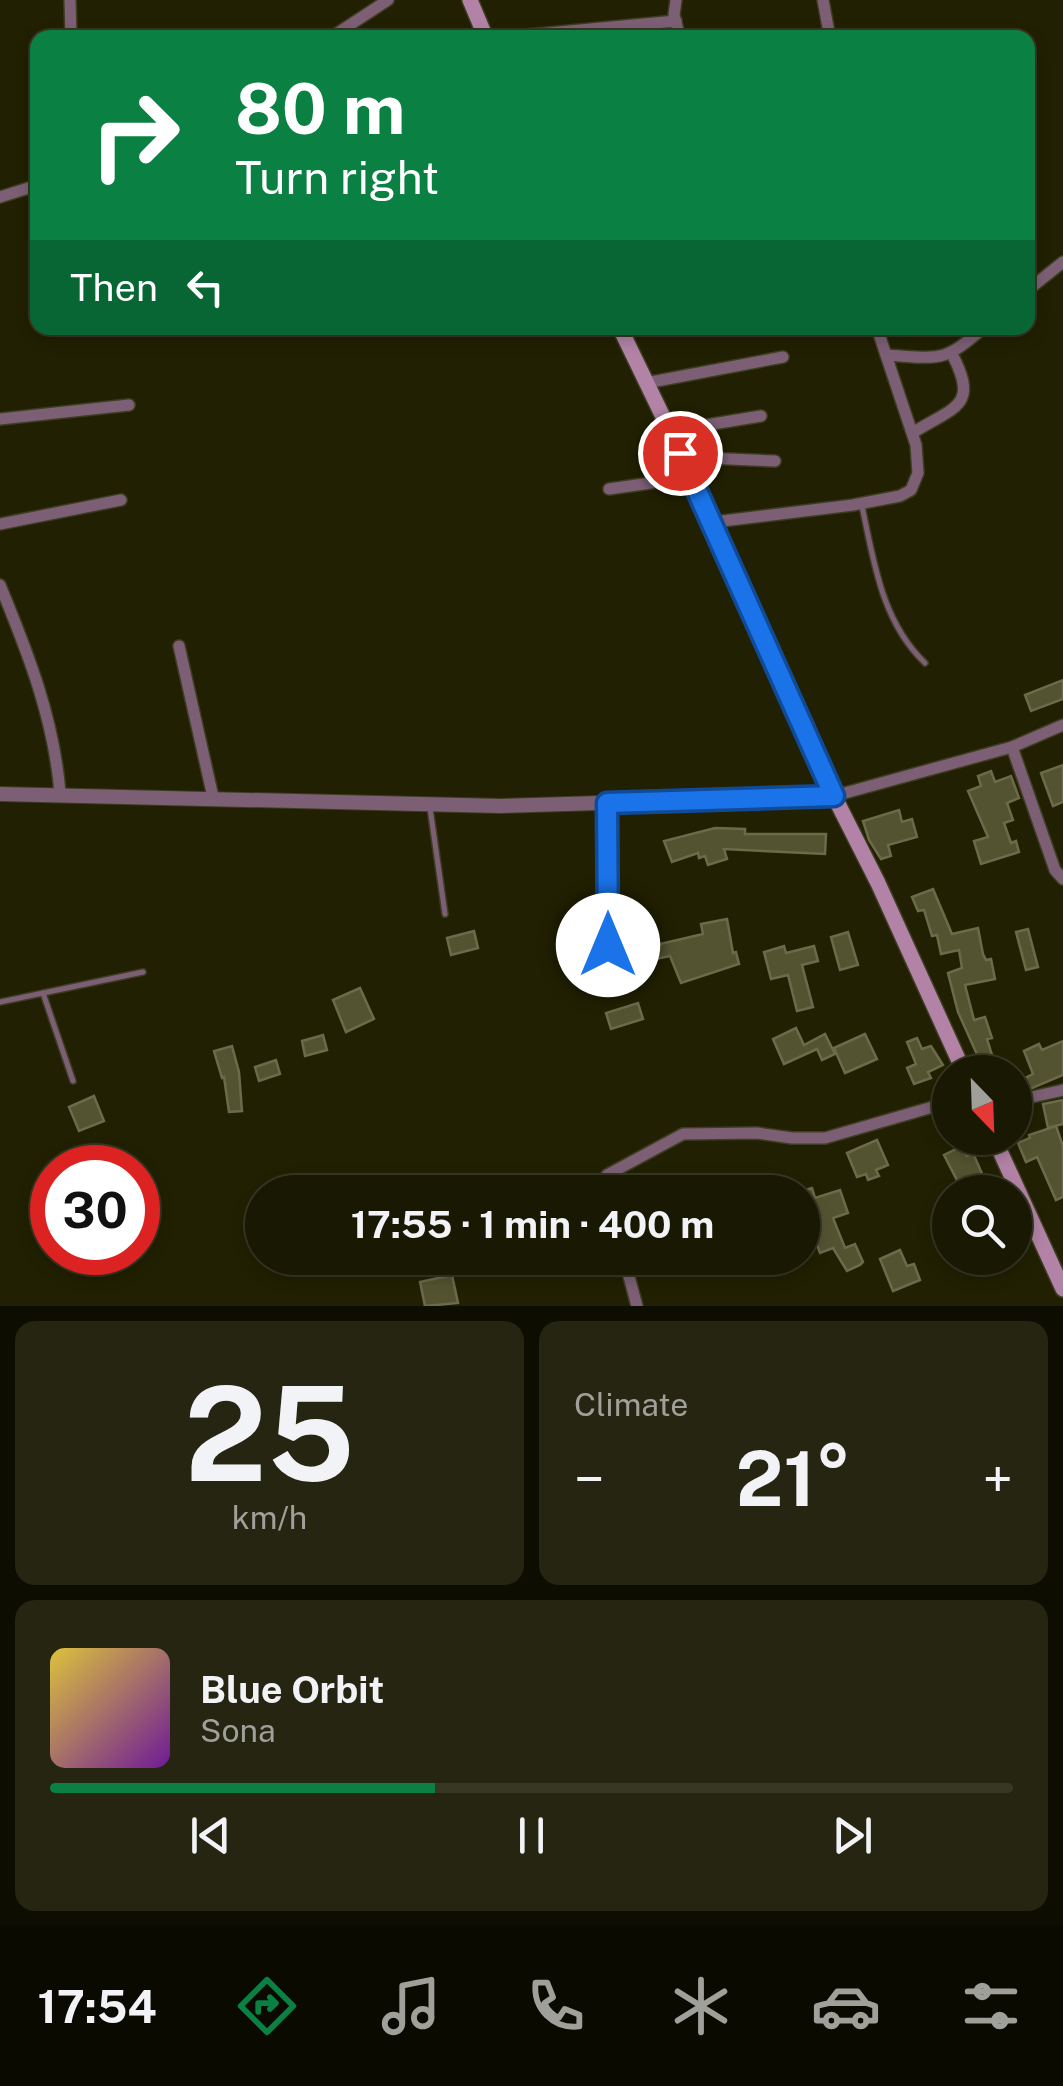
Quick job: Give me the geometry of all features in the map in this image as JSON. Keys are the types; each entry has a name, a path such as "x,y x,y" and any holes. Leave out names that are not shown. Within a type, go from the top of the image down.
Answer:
{"main road":[{"path":"470,0 483,30"},
{"path":"623,335 714,522 834,796 878,882 956,1055"},
{"path":"1002,1155 1061,1280"}],"street":[{"path":"70,0 71,30"},
{"path":"352,30 388,0"},
{"path":"676,0 678,30"},
{"path":"823,0 829,30"},
{"path":"581,30 676,21"},
{"path":"0,197 30,188"},
{"path":"1035,284 1063,262"},
{"path":"714,522 862,504 911,490 918,473 914,432 879,335"},
{"path":"886,356 942,358 975,335"},
{"path":"914,432 958,404 965,394 965,378 952,354"},
{"path":"646,383 782,357"},
{"path":"0,420 129,404"},
{"path":"670,431 762,416"},
{"path":"682,457 776,461"},
{"path":"609,489 692,477"},
{"path":"0,524 121,500"},
{"path":"0,585 53,733 60,793"},
{"path":"179,646 213,797"},
{"path":"0,794 501,806 834,796 1012,746 1063,726"},
{"path":"1012,746 1050,858 1063,879"},
{"path":"607,803 608,945"},
{"path":"1032,1097 1063,1090"},
{"path":"607,1175 683,1134 825,1138 932,1107"},
{"path":"629,1275 637,1306"}],"lane":[{"path":"862,504 876,571 892,620 906,644 926,662"},
{"path":"430,804 445,914"},
{"path":"0,1002 143,972"},
{"path":"42,993 73,1082"}],"building":[{"path":"1063,680 1063,699 1031,711 1025,695"},
{"path":"1063,765 1063,802 1053,806 1041,773"},
{"path":"991,771 995,782 1011,776 1019,798 1007,803 1013,820 1004,823 1019,852 981,864 974,841 988,837 968,791 981,786 978,776"},
{"path":"899,810 902,822 912,819 917,837 888,845 891,856 881,859 863,821"},
{"path":"715,828 745,829 745,834 826,834 825,854 724,849 727,859 708,865 705,856 699,858 698,853 672,862 664,841"},
{"path":"933,889 952,934 978,928 983,954 986,960 991,959 995,979 965,985 974,1020 985,1017 992,1038 987,1039 992,1055 977,1055 958,1012 948,973 962,968 959,950 941,954 937,935 932,936 924,910 918,911 912,897"},
{"path":"727,919 739,964 681,983 670,956 637,963 631,937 653,932 656,945 703,934 701,924"},
{"path":"1028,929 1038,967 1026,970 1016,932"},
{"path":"474,931 478,948 451,955 447,938"},
{"path":"848,932 858,965 840,970 831,937"},
{"path":"784,946 786,953 814,946 818,961 802,965 813,1007 797,1011 788,975 771,979 764,952"},
{"path":"632,967 632,989 602,990 601,968"},
{"path":"360,988 374,1019 346,1032 333,1000"},
{"path":"638,1003 643,1019 611,1029 606,1013"},
{"path":"796,1028 804,1045 825,1034 835,1054 822,1060 817,1049 784,1064 773,1039"},
{"path":"865,1034 877,1059 845,1073 834,1048"},
{"path":"323,1035 327,1050 305,1056 302,1041"},
{"path":"917,1038 922,1049 931,1046 937,1055 932,1055 932,1070 928,1072 931,1078 914,1084 907,1068 916,1064 907,1042"},
{"path":"1063,1041 1063,1075 1032,1088 1032,1055 1024,1051 1039,1044 1042,1050"},
{"path":"232,1046 242,1111 229,1112 224,1077 214,1051"},
{"path":"276,1060 280,1074 259,1081 255,1067"},
{"path":"94,1096 104,1121 79,1131 69,1107"},
{"path":"1063,1100 1063,1124 1048,1128 1043,1104"},
{"path":"1056,1126 1063,1146 1063,1197 1056,1200 1037,1157 1026,1162 1023,1155 1032,1155 1032,1134"},
{"path":"877,1140 888,1165 876,1170 879,1176 868,1180 866,1174 857,1177 847,1153"},
{"path":"944,1155 974,1155 983,1175 954,1175"},
{"path":"840,1190 848,1213 833,1218 845,1248 855,1244 863,1262 847,1271 833,1248 820,1253 820,1196"},
{"path":"900,1250 907,1266 914,1264 920,1280 893,1291 880,1259"},
{"path":"452,1275 458,1303 425,1306 420,1282"}],"route":[{"path":"608,945 607,803 834,796 680,453"}]}
